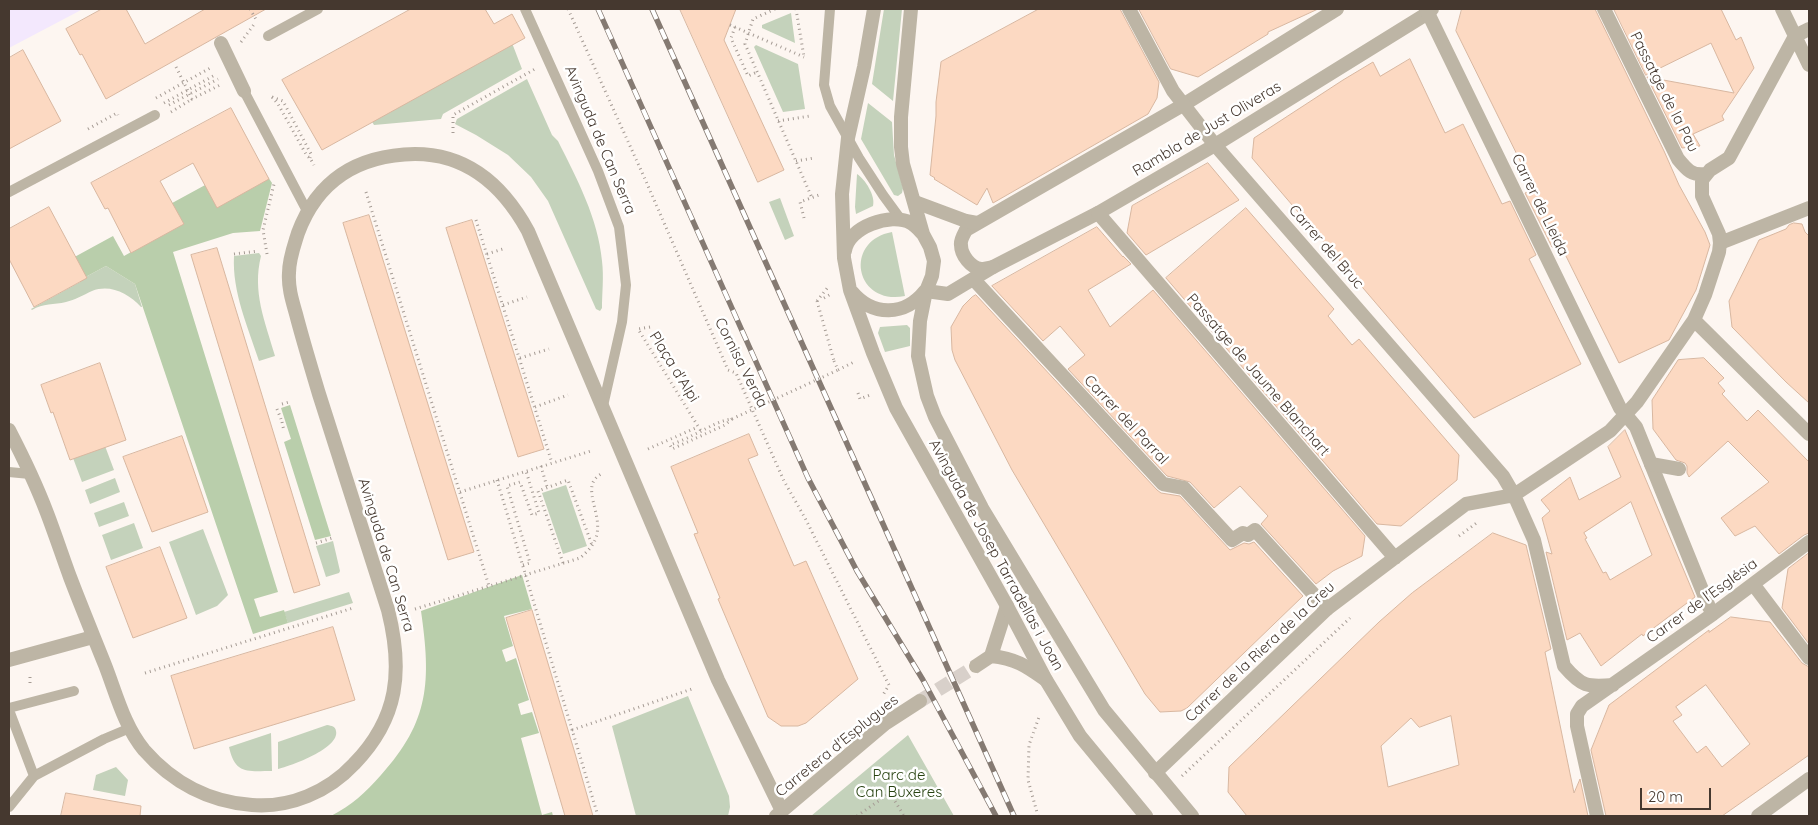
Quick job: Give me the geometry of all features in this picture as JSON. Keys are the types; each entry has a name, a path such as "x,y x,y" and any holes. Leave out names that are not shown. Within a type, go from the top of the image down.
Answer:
{"street":[{"name":"Avinguda de Josep Tarradellas i Joan","path":"874,9 864,67 848,138 842,194 844,258 850,290 896,408 1007,606 1046,680 1080,736 1146,816"},
{"name":"Avinguda de Josep Tarradellas i Joan","path":"911,9 901,117 901,147 903,164 923,234 930,247 934,261 920,321 918,356 927,396 935,417 982,508 1104,710 1192,816"},
{"name":"Carrer del Bruc","path":"1129,9 1173,91 1215,145 1503,476 1514,495 1534,540 1564,666 1574,677 1590,687 1613,685"},
{"path":"993,267 981,269 975,267 963,254 960,245 966,230 1183,104 1336,9"},
{"name":"Passatge de la Pau","path":"1604,9 1678,159 1686,170 1692,173 1706,174"},
{"path":"1782,9 1809,65"},
{"name":"Rambla de Just Oliveras","path":"926,291 948,294 976,281 993,267 1098,213 1215,145 1429,10"},
{"name":"Carrer de Lleida","path":"1429,10 1620,408 1636,427 1711,611"},
{"path":"1809,28 1795,36 1729,158 1706,174 1702,180 1702,196 1720,243 1809,208"},
{"path":"221,43 244,91"},
{"name":"Avinguda de Can Serra","path":"9,430 46,511 93,637 130,728 143,748 162,769 177,780 194,790 238,804 260,806 281,804 301,799 320,791 338,779 359,759 371,744 388,711 397,674 394,637 388,610 303,343 289,285 292,251 307,210 339,176 360,163 403,155 431,155 474,170 501,190 520,216 528,231 718,680 779,814"},
{"path":"915,202 966,221 977,223"},
{"name":"Passatge de Jaume Blanchart","path":"1098,213 1395,558"},
{"path":"844,258 846,246 857,232 870,224 884,220 902,221 911,223 923,234"},
{"name":"Carrer de la Riera de la Creu","path":"1155,773 1326,609 1466,504 1514,495 1610,431 1637,402 1694,320 1705,295 1720,243"},
{"name":"Carrer del Parral","path":"976,281 1163,484 1184,488 1232,540 1243,533 1248,535 1255,530 1326,609"},
{"path":"850,290 858,299 872,307 887,310 902,309 916,302 926,291"},
{"path":"1694,320 1809,434"},
{"path":"1651,464 1678,469"},
{"name":"Carrer de l'Església","path":"1597,816 1577,726 1577,714 1582,706 1809,542"},
{"path":"1753,584 1809,658"},
{"path":"976,666 991,656 1007,606"},
{"path":"9,660 93,637"},
{"path":"991,656 1007,658 1022,664 1046,680"},
{"name":"Carretera d'Esplugues","path":"779,814 886,723 920,701"},
{"path":"1758,816 1809,779"}],"lane":[{"path":"268,36 318,9"},
{"name":"Avinguda de Can Serra","path":"525,9 598,171 619,227 626,285 623,313 603,406"},
{"path":"830,9 824,85 830,106 882,196 902,221"},
{"path":"244,91 307,210"},
{"path":"9,192 157,110"},
{"path":"9,472 30,474"},
{"path":"34,776 9,709 74,691"},
{"path":"9,807 34,776 104,739 130,728"}],"path":[{"path":"250,9 257,21"},
{"name":"Cornisa Verda","path":"568,9 645,179 728,370 736,373 784,481 889,685 883,695"},
{"path":"776,9 753,19 745,44 812,198"},
{"path":"730,25 804,57 796,9"},
{"path":"735,27 731,38 748,76 757,72"},
{"path":"155,99 216,65"},
{"path":"453,133 453,115 540,66"},
{"path":"176,67 192,99"},
{"path":"157,110 187,90 220,72"},
{"path":"167,106 222,77"},
{"path":"172,111 200,95"},
{"path":"310,158 311,154 283,101 272,97 314,165"},
{"path":"778,121 810,116"},
{"path":"796,161 814,158"},
{"path":"366,192 489,586"},
{"path":"804,218 800,202 819,195"},
{"path":"476,220 552,463"},
{"path":"487,254 506,248"},
{"path":"234,254 258,251"},
{"path":"828,287 817,301 838,370"},
{"path":"824,298 830,294"},
{"path":"503,305 527,297"},
{"name":"Plaça d'Alpi","path":"650,327 638,329 701,431"},
{"path":"520,358 549,349"},
{"path":"732,419 723,420 706,427 670,446 672,449 725,425 732,419 857,361"},
{"path":"858,393 860,399 870,395"},
{"path":"535,407 568,395"},
{"path":"282,404 289,402"},
{"path":"277,408 284,431"},
{"path":"648,449 698,427"},
{"path":"460,492 591,451"},
{"path":"541,466 548,487"},
{"path":"526,471 539,513"},
{"path":"415,609 580,558 596,540 598,514 593,501 591,487 596,477 601,474"},
{"path":"512,476 515,484"},
{"path":"497,480 598,816"},
{"path":"563,563 538,490 568,480 592,545"},
{"path":"523,565 530,562 507,486 520,482 532,515 545,511"},
{"path":"1454,539 1485,517"},
{"path":"316,543 332,538"},
{"path":"145,673 353,608"},
{"path":"1178,780 1355,614"},
{"path":"572,730 692,689"},
{"path":"1038,816 1028,780 1029,745 1039,717"},
{"path":"857,816 890,792 904,816"}],"shaded area":[{"path":"9,9 83,9 9,48"}],"green space":[{"path":"884,9 902,9 893,101 872,84"},
{"path":"791,13 795,43 762,28 762,25"},
{"path":"512,43 522,69 443,114 441,119 374,125 371,120"},
{"path":"756,45 798,64 805,109 783,112 754,47"},
{"path":"527,79 552,135 558,141 586,199 596,229 603,267 602,308 600,311 596,309 548,201 531,177 508,155 455,124 457,119"},
{"path":"868,103 892,122 894,155 903,188 902,193 898,196 894,195 861,139"},
{"path":"857,174 869,188 874,202 873,206 856,214 855,207"},
{"path":"268,177 272,183 260,231 233,233 173,252 278,592 254,599 260,617 284,610 288,623 253,634 135,284 106,266 80,280 69,260 113,236 124,256 174,228 163,208 207,184 218,204"},
{"path":"780,198 794,236 785,240 769,202"},
{"path":"892,232 905,296 888,296 875,291 866,283 861,271 861,259 866,247 876,238"},
{"path":"259,253 261,256 258,282 259,294 275,356 259,361 238,296 234,256"},
{"path":"106,266 135,284 142,307 118,291 99,289 76,299 31,309 80,282 80,280"},
{"path":"907,325 910,328 910,346 885,352 878,333 880,327"},
{"path":"290,405 331,536 315,540 284,442 291,439 281,408"},
{"path":"105,446 114,470 82,482 73,458"},
{"path":"115,478 120,492 90,504 85,490"},
{"path":"566,485 587,546 563,554 542,493"},
{"path":"124,502 129,516 99,527 94,513"},
{"path":"134,523 143,548 111,560 102,535"},
{"path":"203,529 228,595 217,606 196,615 169,542"},
{"path":"333,541 340,571 326,577 316,546"},
{"path":"522,575 532,609 504,616 513,646 502,650 506,662 516,658 529,700 518,704 521,715 532,712 539,733 521,738 542,815 552,812 553,816 331,816 358,798 381,775 397,755 418,718 426,679 421,611"},
{"path":"349,592 353,603 288,623 284,612"},
{"path":"688,696 729,796 730,807 728,816 636,816 612,726"},
{"path":"327,725 334,727 336,731 335,737 330,744 313,755 278,769 278,742"},
{"path":"271,733 272,771 244,770 235,763 229,747"},
{"name":"Parc de Can Buxeres","path":"908,735 954,816 811,816"},
{"path":"116,767 128,780 125,796 93,790 96,775"}],"building":[{"path":"102,9 126,9 145,44 205,9 266,9 106,99 66,29"},
{"path":"411,9 485,9 494,24 512,14 525,38 322,150 282,80"},
{"path":"680,9 736,9 724,40 784,170 758,182"},
{"path":"1039,9 1120,9 1159,82 1157,98 1148,114 993,203 987,188 977,205 930,175 941,62"},
{"path":"1139,9 1318,9 1268,32 1268,34 1198,77 1171,69"},
{"path":"1462,9 1595,9 1679,185 1705,232 1710,245 1696,290 1669,340 1619,363 1560,244 1552,247 1525,193 1534,189 1456,31"},
{"path":"1614,9 1721,9 1736,40 1741,37 1754,68 1722,116 1724,120 1693,134 1700,146 1682,148 1647,77 1734,93 1711,43 1646,75"},
{"path":"23,50 61,121 9,149 9,58"},
{"path":"1410,59 1445,133 1463,124 1502,204 1510,201 1536,255 1529,259 1581,364 1474,418 1252,158 1254,138 1343,80 1373,62 1380,76"},
{"path":"231,108 269,179 217,208 193,163 160,181 184,224 131,253 108,208 105,209 91,183"},
{"path":"1208,163 1239,200 1146,255 1127,233 1132,206"},
{"path":"49,207 87,278 34,307 9,259 9,229"},
{"path":"1246,208 1334,309 1328,316 1352,345 1359,339 1459,455 1457,480 1401,526 1377,524 1166,278"},
{"path":"369,215 474,552 448,560 343,223"},
{"path":"472,220 544,449 518,457 446,228"},
{"path":"1794,223 1802,224 1809,236 1809,403 1732,327 1729,301 1759,240 1786,229"},
{"path":"1097,227 1131,264 1088,290 1110,327 1153,290 1365,536 1362,556 1333,571 1316,584 1261,524 1268,516 1240,486 1214,508 1190,482 1167,476 1068,369 1085,355 1060,326 1043,341 992,286"},
{"path":"217,248 320,585 294,593 191,255"},
{"path":"976,295 1157,490 1161,493 1180,496 1230,550 1244,543 1254,542 1303,596 1187,708 1181,711 1160,712 1145,694 1012,470 955,360 952,350 951,327 963,306"},
{"path":"1704,358 1724,378 1718,383 1725,391 1722,394 1747,421 1758,410 1809,462 1809,533 1779,554 1755,526 1735,536 1721,518 1769,482 1728,441 1689,477 1685,463 1676,460 1653,429 1652,400 1678,360"},
{"path":"100,363 126,440 70,460 41,385"},
{"path":"1625,430 1695,597 1643,636 1642,634 1601,666 1580,633 1567,640 1546,552 1552,554 1542,518 1550,511 1541,500 1570,477 1579,500 1621,477 1608,447","holes":["1631,502 1652,555 1610,580 1606,572 1603,573 1585,539 1587,538 1584,533"]},
{"path":"749,434 758,455 748,459 794,566 806,561 858,679 806,723 798,726 781,726 768,717 718,599 720,598 694,534 698,533 671,467"},
{"path":"182,436 208,512 152,532 123,457"},
{"path":"1493,533 1526,545 1551,649 1545,652 1574,793 1580,779 1588,816 1247,816 1228,792 1229,767 1379,622 1412,593","holes":["1451,716 1459,765 1388,787 1381,746 1411,718 1419,727"]},
{"path":"160,547 187,618 133,638 106,567"},
{"path":"1809,553 1809,644 1782,608 1788,569"},
{"path":"532,610 593,816 565,816 506,618"},
{"path":"1731,617 1770,622 1802,663 1809,667 1809,755 1722,816 1606,816 1591,750 1609,705 1709,630 1709,632","holes":["1706,685 1750,744 1722,767 1706,746 1697,753 1673,721 1682,715 1676,707"]},
{"path":"333,627 355,700 194,749 171,676"},
{"path":"66,793 141,806 140,816 61,816"}],"tunnel":[{"path":"920,701 976,666"}],"railway":[{"path":"598,9 808,478 857,571 923,680 996,816"},
{"path":"652,9 1014,816"}]}
